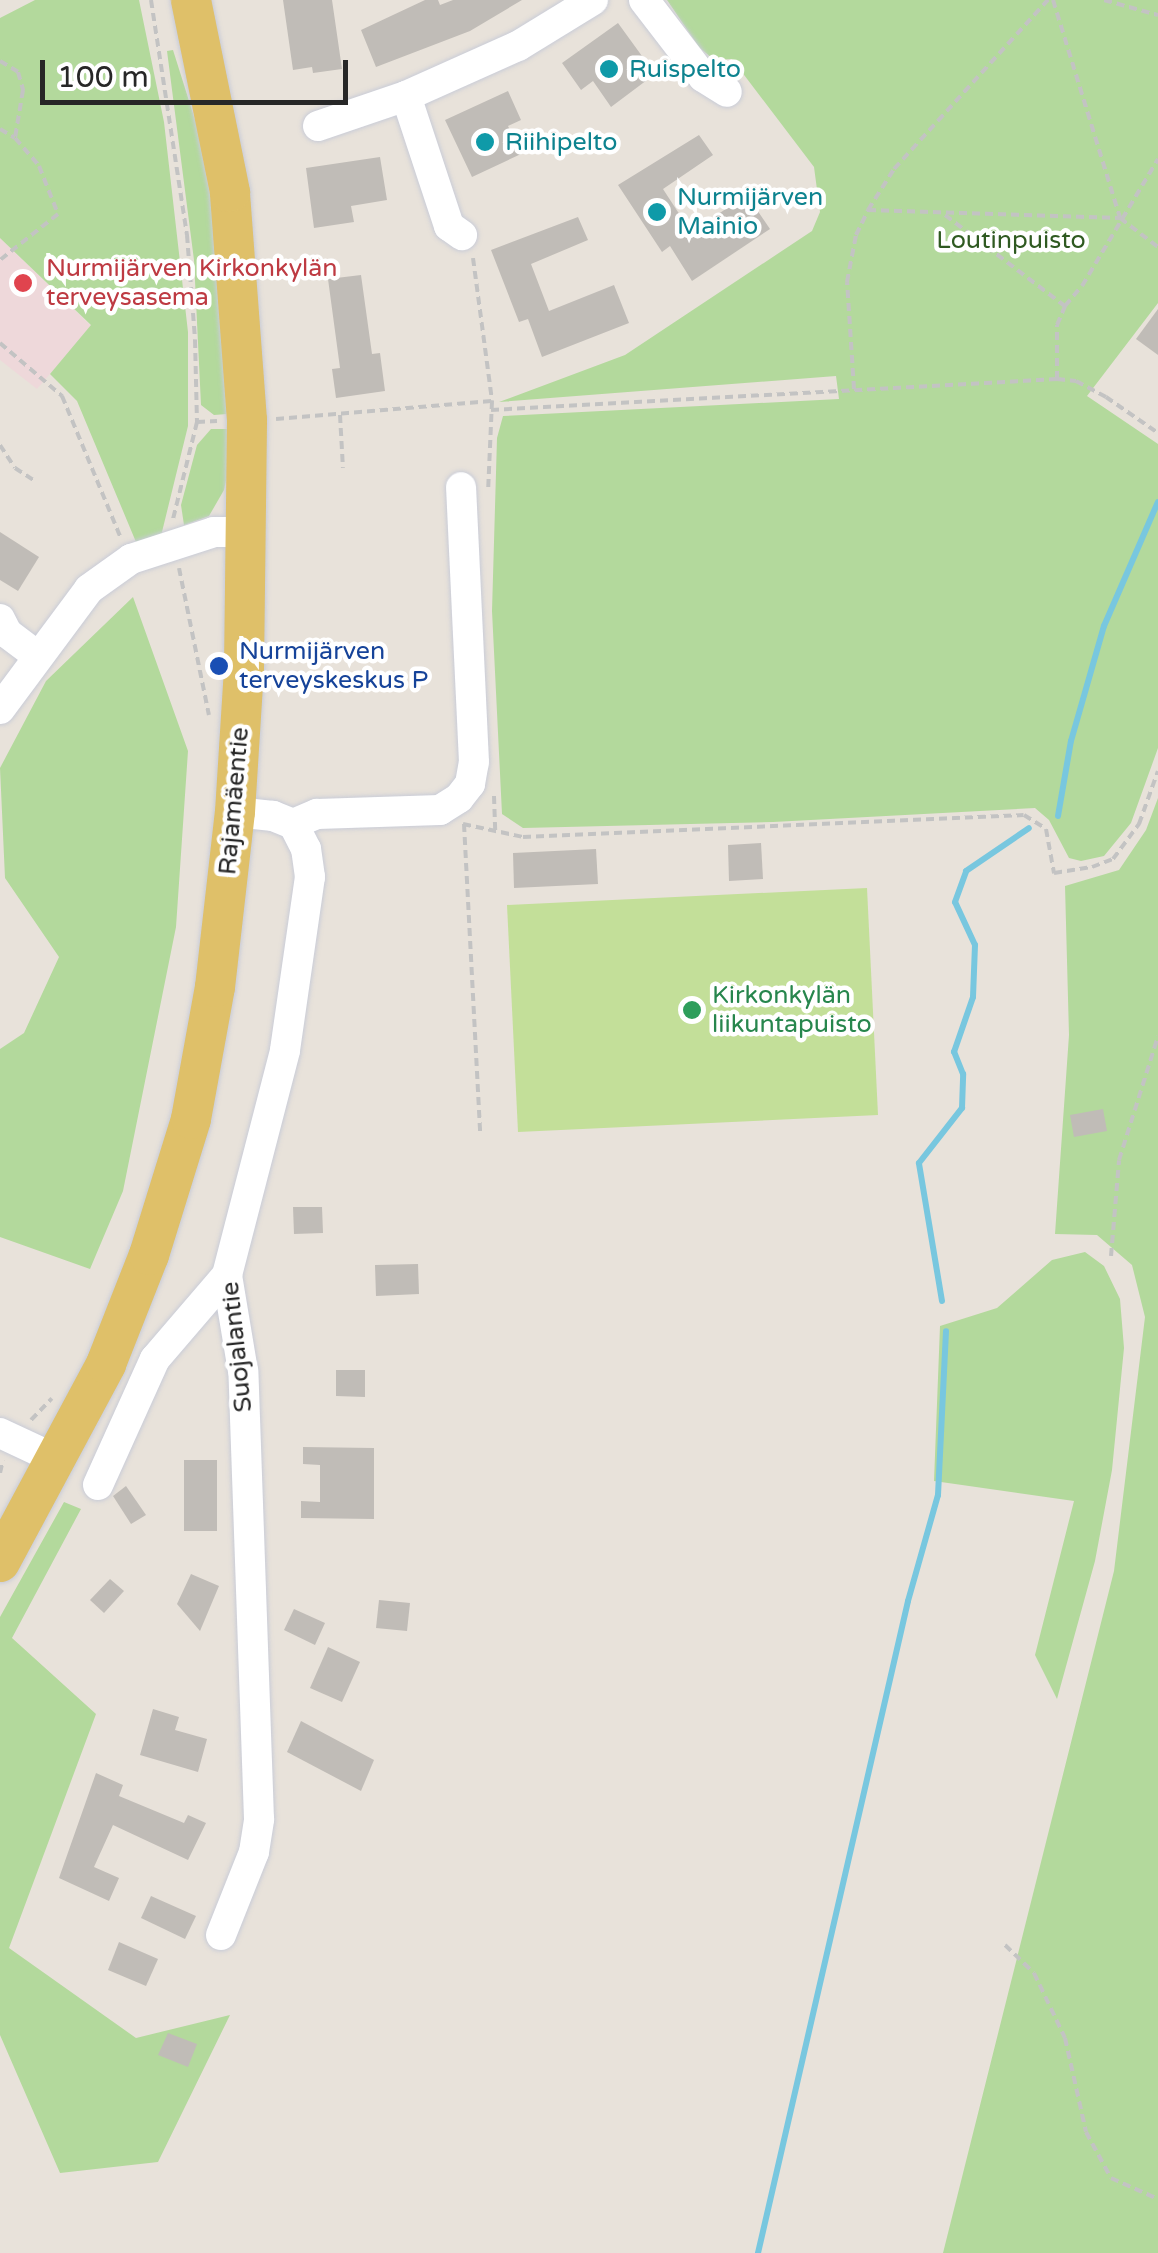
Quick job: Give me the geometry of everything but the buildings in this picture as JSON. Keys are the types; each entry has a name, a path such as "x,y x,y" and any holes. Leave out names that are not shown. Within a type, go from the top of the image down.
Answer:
{"main road":[{"name":"Rajamäentie","path":"0,1562 106,1364 149,1255 191,1119 215,987 235,812 248,532 247,420 230,192 191,0"}],"street":[{"path":"318,126 406,96 518,46 594,0"},
{"path":"644,0 703,77 726,92"},
{"path":"406,96 449,226 462,236"},
{"path":"235,812 273,816 293,824 317,814 440,810 460,798 470,784 474,762 460,487"},
{"path":"0,710 36,656 90,589 130,559 214,532 248,532"},
{"path":"0,619 7,633 36,656"},
{"name":"Suojalantie","path":"220,1936 254,1852 259,1819 243,1371 227,1275 286,1050 305,928 310,876 306,849 293,824"},
{"path":"98,1485 155,1359 227,1275"},
{"path":"7,1436 58,1460"}],"path":[{"path":"150,0 187,235 197,422 172,516 210,726"},
{"path":"854,390 847,282 856,235 868,210 894,169 1051,0 1120,218 1158,247"},
{"path":"1104,0 1158,15"},
{"path":"0,60 18,72 23,90 15,138"},
{"path":"0,129 15,138 39,166 58,214 0,260"},
{"path":"1057,378 1057,325 1065,306 1082,286 1158,159"},
{"path":"868,210 1120,218"},
{"path":"945,215 1065,306"},
{"path":"0,343 62,396 130,559"},
{"path":"491,410 1057,378 1106,396 1158,433"},
{"path":"197,422 340,415 492,401"},
{"path":"340,415 343,468"},
{"path":"0,446 15,468 35,481"},
{"path":"444,824 464,824 522,837 1024,815 1046,829 1054,873 1092,868 1113,859 1139,824 1158,771"},
{"path":"464,824 480,1132"},
{"path":"1111,1256 1119,1160 1158,1036"},
{"path":"0,1473 7,1436 57,1393"},
{"path":"1005,1945 1034,1972 1065,2038 1086,2132 1110,2178 1158,2199"}],"shaded area":[{"name":"Nurmijärven Kirkonkylän terveysasema","path":"0,238 91,326 37,389 0,360"}],"green space":[{"path":"35,0 139,0 164,122 188,332 188,426 161,536 136,542 77,401 50,374 91,325 0,238 0,18"},
{"name":"Loutinpuisto","path":"667,0 1158,0 1158,303 1087,396 1158,444 1158,748 1131,823 1104,856 1081,861 1069,858 1049,820 1035,808 773,822 523,828 502,814 492,611 497,438 503,416 839,399 836,376 499,402 625,355 812,231 820,212 814,167 732,59 714,60 699,47"},
{"path":"173,50 196,123 219,241 227,414 214,415 201,405 194,260 167,51"},
{"path":"211,429 227,429 228,471 224,490 209,516 184,525 181,505 197,445"},
{"path":"133,597 188,751 176,927 123,1191 90,1269 0,1237 0,1049 24,1033 59,957 5,878 0,768 46,681"},
{"path":"1158,798 1158,2253 943,2253 1114,1571 1145,1317 1132,1265 1097,1235 1055,1234 1069,1035 1065,886 1119,870 1146,830"},
{"name":"Kirkonkylän liikuntapuisto","path":"867,888 878,1115 518,1132 507,905"},
{"path":"1085,1252 1104,1266 1120,1299 1124,1348 1112,1470 1095,1561 1057,1699 1035,1655 1074,1501 934,1481 940,1326 997,1308 1052,1260"},
{"path":"64,1502 81,1509 12,1638 96,1714 9,1948 136,2038 230,2015 158,2162 60,2173 0,2035 0,1617"}],"waterway":[{"path":"1058,816 1071,741 1104,626 1158,502"},
{"path":"942,1301 919,1163 962,1108 963,1074 954,1052 973,997 975,945 955,902 966,871 1029,828"},
{"path":"758,2253 908,1601 938,1495 946,1331"}],"place":[{"name":"Ruispelto","path":"609,69"},
{"name":"Riihipelto","path":"485,142"},
{"name":"Nurmijärven Mainio","path":"657,212"},
{"name":"Nurmijärven Kirkonkylän terveysasema","path":"23,283"},
{"name":"Nurmijärven terveyskeskus P","path":"219,666"},
{"name":"Kirkonkylän liikuntapuisto","path":"692,1010"}]}
